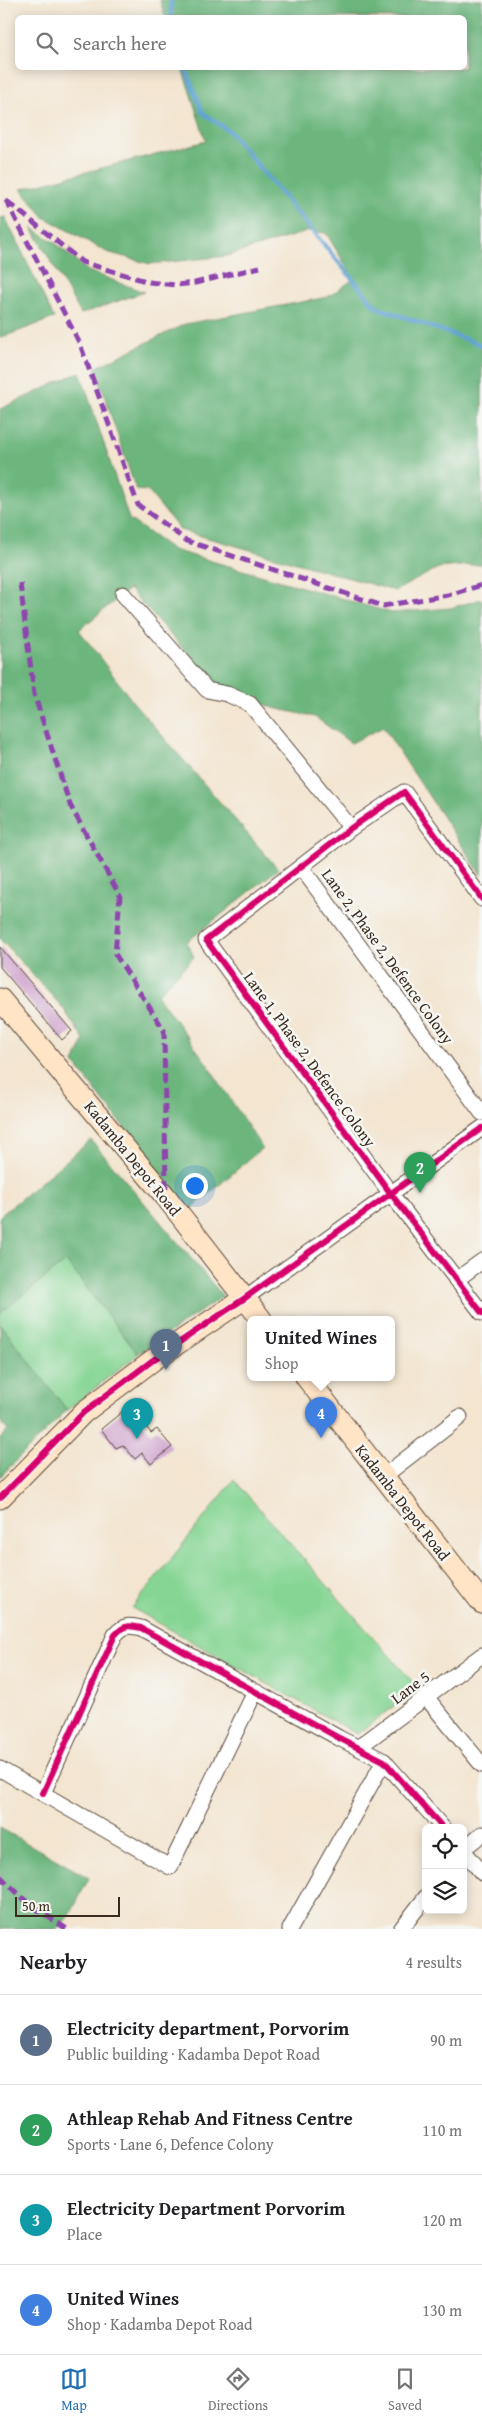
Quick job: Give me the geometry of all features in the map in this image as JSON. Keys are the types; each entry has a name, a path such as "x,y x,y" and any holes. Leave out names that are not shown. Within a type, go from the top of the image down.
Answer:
{"street":[{"path":"123,594 206,690 227,694 250,704 351,828"},
{"path":"301,867 351,828 404,792 482,899"},
{"name":"Lane 1, Phase 2, Defence Colony","path":"301,867 206,940 391,1194 482,1312"},
{"name":"Lane 2, Phase 2, Defence Colony","path":"301,867 482,1113"},
{"name":"Kadamba Depot Road","path":"0,999 166,1197 259,1316"},
{"path":"1,1496 84,1412 153,1360 245,1298 482,1128"},
{"path":"456,1280 482,1261"},
{"name":"Kadamba Depot Road","path":"309,1381 482,1603"},
{"path":"384,1476 460,1417"},
{"path":"42,1793 115,1635 128,1625 141,1628 384,1761 439,1824"},
{"name":"Lane 5","path":"359,1747 482,1655"},
{"path":"0,1769 170,1867 255,1692"},
{"path":"426,1696 482,1765"},
{"path":"290,1929 384,1761"},
{"path":"467,1847 482,1834"},
{"path":"467,1855 482,1873"},
{"path":"402,1929 422,1903"}],"green space":[{"path":"160,0 482,0 482,564 438,568 395,591 180,530 148,491 136,490 95,368 185,324 328,297 354,279 326,233 309,231 227,256 150,264 107,252 44,217 21,189 206,141 183,70 467,70 467,15 164,15"},
{"path":"5,217 54,318 0,338 0,218"},
{"path":"32,228 54,242 88,271 144,292 81,314"},
{"path":"80,372 129,519 173,550 392,613 450,608 482,599 482,876 383,727 351,743 315,717 274,708 213,682 129,589 79,630 133,702 278,869 187,942 194,957 157,995 208,1065 262,1148 189,1211 74,1063 84,1040 63,1008 0,939 0,409"},
{"path":"91,1140 223,1296 138,1354 66,1261 0,1313 0,1216"},
{"path":"66,1261 138,1354 67,1410 0,1324 0,1313"},
{"path":"0,1324 67,1410 0,1477 0,1438 8,1431 0,1421"},
{"path":"234,1480 418,1688 357,1734 132,1608"},
{"path":"0,1828 89,1878 70,1915 57,1929 0,1929"}],"building":[{"path":"0,947 72,1031 62,1040 0,967"},
{"path":"123,1411 132,1422 138,1417 151,1433 157,1429 172,1447 151,1464 142,1453 135,1459 123,1445 116,1448 101,1429"}],"waterway":[{"path":"171,0 171,15"},
{"path":"186,70 203,113 229,131 376,307 482,345"}],"marked path":[{"path":"6,200 80,344 138,505 187,541 383,606 448,595 482,585"},
{"path":"8,202 82,262 149,282 175,285 195,283 260,267"},
{"path":"20,583 34,694 70,805 120,896 115,954 164,1030 166,1197"},
{"path":"0,1876 29,1904 67,1929"}],"cycle path":[{"path":"482,899 404,792 351,828 206,940 391,1194 482,1313"},
{"path":"0,1498 84,1412 153,1360 245,1298 482,1128"},
{"path":"43,1793 115,1635 121,1629 133,1626 141,1628 384,1761 439,1824"}],"place":[{"name":"Athleap Rehab And Fitness Centre","path":"420,1193"},
{"name":"Electricity department, Porvorim","path":"166,1370"},
{"name":"United Wines","path":"321,1438"},
{"name":"Electricity Department Porvorim","path":"137,1439"}]}
